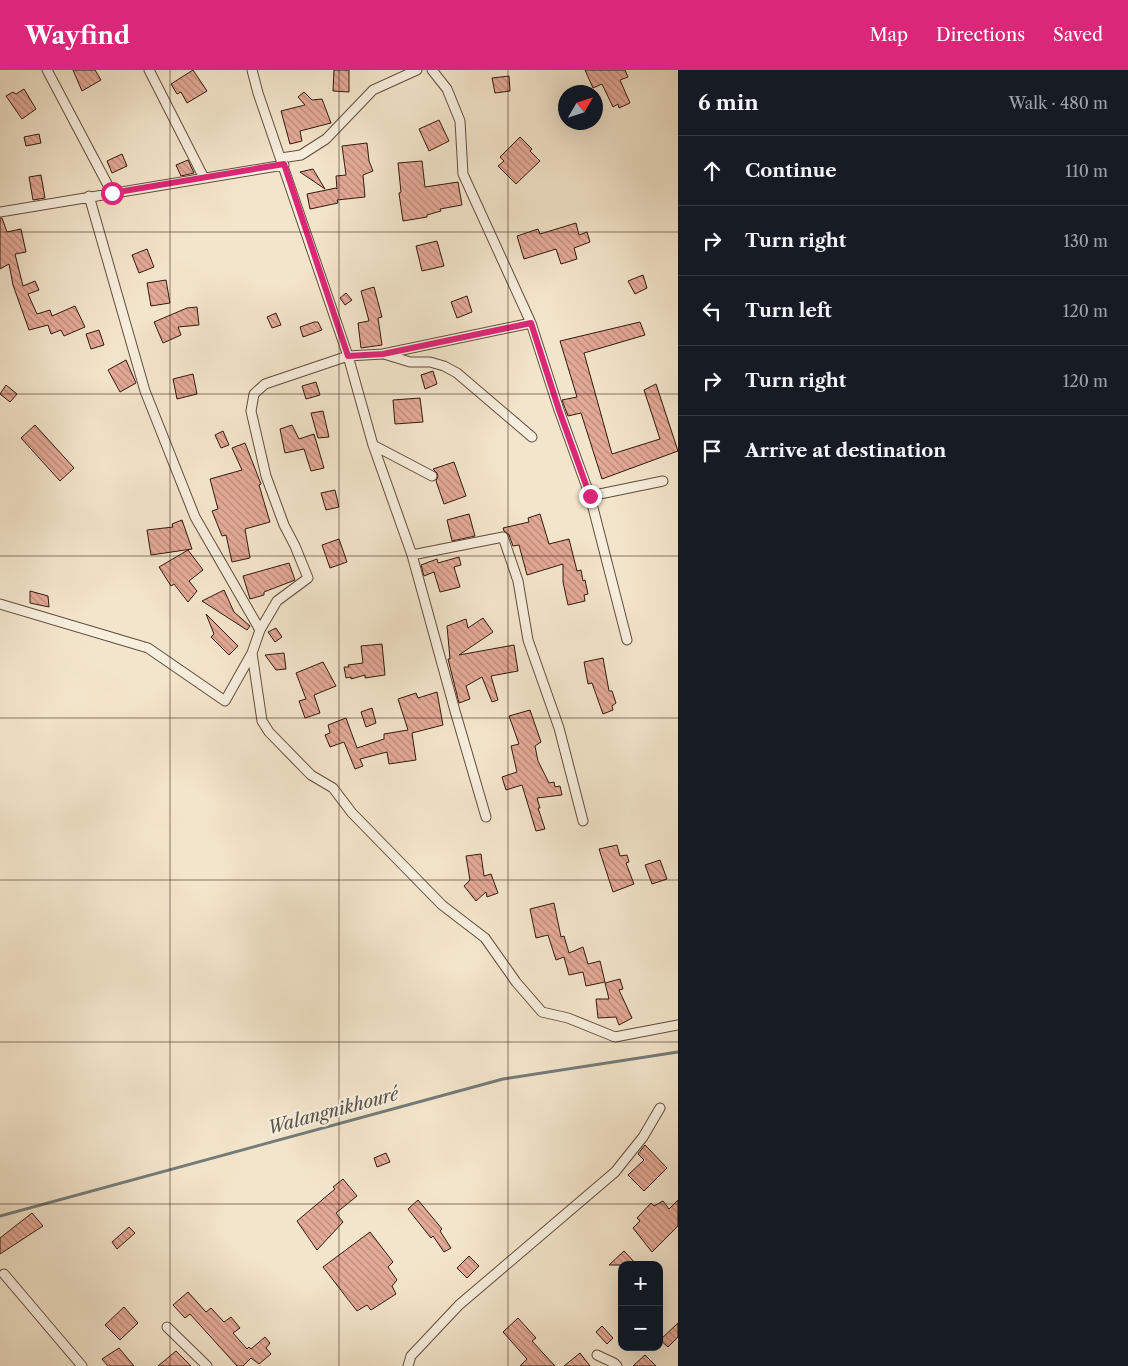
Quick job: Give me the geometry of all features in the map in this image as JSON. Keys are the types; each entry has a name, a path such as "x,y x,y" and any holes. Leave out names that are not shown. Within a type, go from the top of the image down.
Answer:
{"street":[{"path":"47,70 112,193"},
{"path":"149,70 204,178"},
{"path":"252,70 258,93 348,356 373,444 412,555 454,711 486,817"},
{"path":"0,212 204,178 301,155 326,139 374,90 417,70"},
{"path":"432,70 447,89 460,121 463,174 531,323 559,410 590,496 627,640"},
{"path":"89,196 145,390 195,517 260,630"},
{"path":"0,604 148,648 225,701 252,653 260,630 277,601 308,578 284,525 266,476 251,411 254,394 265,384 348,356 383,354 531,323"},
{"path":"383,354 410,362 430,362 444,366 457,373 532,437"},
{"path":"373,444 432,476"},
{"path":"590,496 663,482"},
{"path":"412,555 503,537 518,581 528,640 559,728 583,821"},
{"path":"252,653 262,721 269,732 311,774 333,788 352,813 442,905 485,938 516,982 542,1012 568,1018 615,1037 678,1025"},
{"path":"408,1366 411,1356 459,1305 615,1172 643,1137 660,1108"},
{"path":"4,1274 82,1366"},
{"path":"167,1328 207,1366"},
{"path":"596,1355 617,1366"}],"building":[{"path":"73,70 95,70 101,80 82,91"},
{"path":"193,70 207,91 187,103 181,92 177,94 171,84"},
{"path":"334,70 349,70 349,92 333,91"},
{"path":"585,70 625,70 628,77 620,80 630,103 619,108 618,104 613,107 603,85 592,85"},
{"path":"509,76 510,91 495,93 492,78"},
{"path":"24,89 36,109 22,119 6,96 13,92 16,94"},
{"path":"304,92 312,100 322,99 331,123 300,131 302,141 290,144 281,111 305,105 298,97"},
{"path":"439,120 449,141 429,151 419,129"},
{"path":"39,134 41,143 26,146 24,137"},
{"path":"520,137 532,149 530,151 540,161 516,184 498,166 504,161 500,157"},
{"path":"367,143 369,161 373,171 363,175 365,197 337,200 338,203 310,209 307,194 337,189 336,176 346,175 342,146"},
{"path":"122,154 127,166 112,173 107,161"},
{"path":"188,160 194,173 181,176 176,165"},
{"path":"422,161 425,187 458,182 462,205 440,209 441,211 427,215 427,217 403,221 399,193 401,192 398,163"},
{"path":"313,169 325,189 300,172"},
{"path":"41,175 45,198 33,200 29,177"},
{"path":"0,218 2,218 7,232 21,229 26,252 15,254 23,286 35,281 39,290 28,294 37,314 50,310 52,316 75,306 85,327 64,336 61,330 51,334 48,325 29,330 13,285 9,264 0,269"},
{"path":"576,223 579,235 587,232 590,242 574,248 577,259 561,264 556,249 524,259 517,236 538,229 540,234"},
{"path":"437,241 444,266 422,271 416,246"},
{"path":"147,249 154,267 139,273 132,255"},
{"path":"643,275 647,288 635,294 628,281"},
{"path":"166,280 170,303 151,306 147,283"},
{"path":"374,287 382,317 378,318 382,345 361,348 358,323 369,321 361,291"},
{"path":"346,293 352,300 345,305 340,298"},
{"path":"467,296 472,312 457,318 451,302"},
{"path":"197,307 199,325 178,327 181,335 163,343 154,322 187,308"},
{"path":"276,313 281,325 272,328 267,317"},
{"path":"318,322 322,330 303,337 300,327"},
{"path":"640,322 645,335 584,353 612,454 660,439 644,390 656,384 678,451 602,479 581,413 568,416 562,400 577,397 560,341"},
{"path":"99,330 104,345 91,349 86,334"},
{"path":"126,360 136,383 120,392 108,370"},
{"path":"433,371 437,384 425,389 421,375"},
{"path":"193,374 197,394 177,399 173,379"},
{"path":"316,382 320,395 306,399 302,386"},
{"path":"6,385 17,394 10,402 0,394"},
{"path":"420,398 423,422 395,424 393,400"},
{"path":"323,411 329,437 318,438 311,413"},
{"path":"35,425 74,468 60,481 21,438"},
{"path":"292,425 299,439 314,434 324,468 311,471 304,449 285,453 280,429"},
{"path":"223,431 229,445 221,448 215,435"},
{"path":"245,443 261,484 259,485 270,522 245,529 250,558 232,562 226,535 222,536 212,511 218,509 210,479 242,470 232,448"},
{"path":"454,462 466,496 444,504 436,481 438,476 433,469"},
{"path":"335,490 339,507 326,510 321,493"},
{"path":"469,514 475,536 452,541 447,520"},
{"path":"540,514 549,544 569,539 577,571 581,570 583,581 585,580 588,594 584,595 585,601 568,605 563,582 563,564 527,575 519,545 513,546 509,535 504,531 503,528 529,522 528,518"},
{"path":"182,520 192,549 151,555 147,530 173,527 172,524"},
{"path":"339,539 347,562 330,568 322,545"},
{"path":"188,550 203,570 189,581 197,591 188,602 174,584 171,586 159,567"},
{"path":"459,557 461,565 454,567 460,587 440,592 434,572 424,576 421,565 437,559 438,563"},
{"path":"289,563 295,580 264,592 264,595 250,599 243,576"},
{"path":"224,590 234,612 250,626 247,630 202,601"},
{"path":"30,591 48,596 49,607 30,603"},
{"path":"206,614 238,646 229,655 211,637 214,634"},
{"path":"483,618 493,632 459,655 514,645 518,671 491,676 498,700 492,702 482,677 466,686 470,699 459,703 448,659 450,659 447,626 466,619 468,628"},
{"path":"276,628 282,637 275,642 268,632"},
{"path":"382,644 385,675 365,678 365,675 351,679 351,677 346,678 344,667 363,663 361,646"},
{"path":"284,653 286,669 276,670 265,655"},
{"path":"603,658 609,691 612,691 616,703 612,706 613,710 603,714 592,683 588,684 584,662"},
{"path":"323,662 336,686 314,695 320,713 305,718 299,701 306,699 296,673"},
{"path":"437,692 443,725 412,733 416,760 389,764 387,752 360,759 363,766 355,769 344,742 330,747 325,735 330,733 328,725 346,718 357,748 384,739 384,734 408,730 398,699 416,693 418,698"},
{"path":"372,708 376,723 366,727 361,712"},
{"path":"530,710 541,742 535,746 538,761 549,783 554,782 555,787 560,786 562,795 537,798 540,808 538,808 545,829 536,831 522,785 506,790 502,777 517,772 511,746 519,744 509,716"},
{"path":"617,845 620,856 627,855 629,862 626,863 634,884 613,892 599,849"},
{"path":"481,854 484,876 491,874 498,893 487,897 486,892 476,901 464,886 470,880 466,856"},
{"path":"660,860 667,879 652,884 645,865"},
{"path":"554,903 561,937 564,936 569,953 583,947 588,964 600,961 605,982 586,986 583,972 569,975 564,957 556,960 548,935 536,938 530,909"},
{"path":"620,979 623,989 619,990 632,1018 619,1025 616,1017 598,1018 596,999 609,999 605,983"},
{"path":"645,1145 667,1168 644,1191 628,1175 644,1160 638,1154"},
{"path":"386,1153 390,1162 377,1167 374,1158"},
{"path":"343,1179 357,1196 336,1213 343,1222 317,1250 297,1221 335,1189 333,1187"},
{"path":"418,1200 442,1229 440,1231 451,1248 444,1252 433,1236 431,1238 408,1209"},
{"path":"678,1200 678,1226 652,1252 633,1228 640,1221 637,1218 651,1203 654,1206 663,1201 669,1209"},
{"path":"32,1213 43,1226 0,1254 0,1238"},
{"path":"129,1227 135,1233 117,1249 112,1242"},
{"path":"370,1232 393,1262 388,1267 397,1280 392,1286 396,1294 371,1310 367,1305 357,1311 323,1267"},
{"path":"624,1251 633,1261 618,1261 618,1265 609,1265"},
{"path":"469,1256 479,1266 467,1278 457,1268"},
{"path":"188,1292 206,1312 211,1308 224,1322 231,1317 240,1328 233,1333 247,1349 249,1347 251,1349 265,1337 270,1343 266,1348 271,1354 259,1364 251,1358 243,1366 237,1366 190,1314 185,1318 173,1305"},
{"path":"124,1307 138,1323 120,1340 105,1325"},
{"path":"518,1318 536,1338 532,1341 555,1366 520,1366 527,1359 503,1332"},
{"path":"678,1323 678,1337 668,1347 663,1343 663,1337"},
{"path":"602,1326 613,1338 607,1344 596,1332"},
{"path":"119,1348 134,1366 108,1366 102,1359"},
{"path":"176,1351 191,1366 158,1366"},
{"path":"580,1353 590,1366 564,1366"},
{"path":"645,1355 656,1366 633,1366"}],"waterway":[{"name":"Walangnikhouré","path":"0,1216 503,1079 678,1052"}],"route":[{"path":"112,193 284,164 348,356 383,354 531,323 559,410 590,496"}]}
